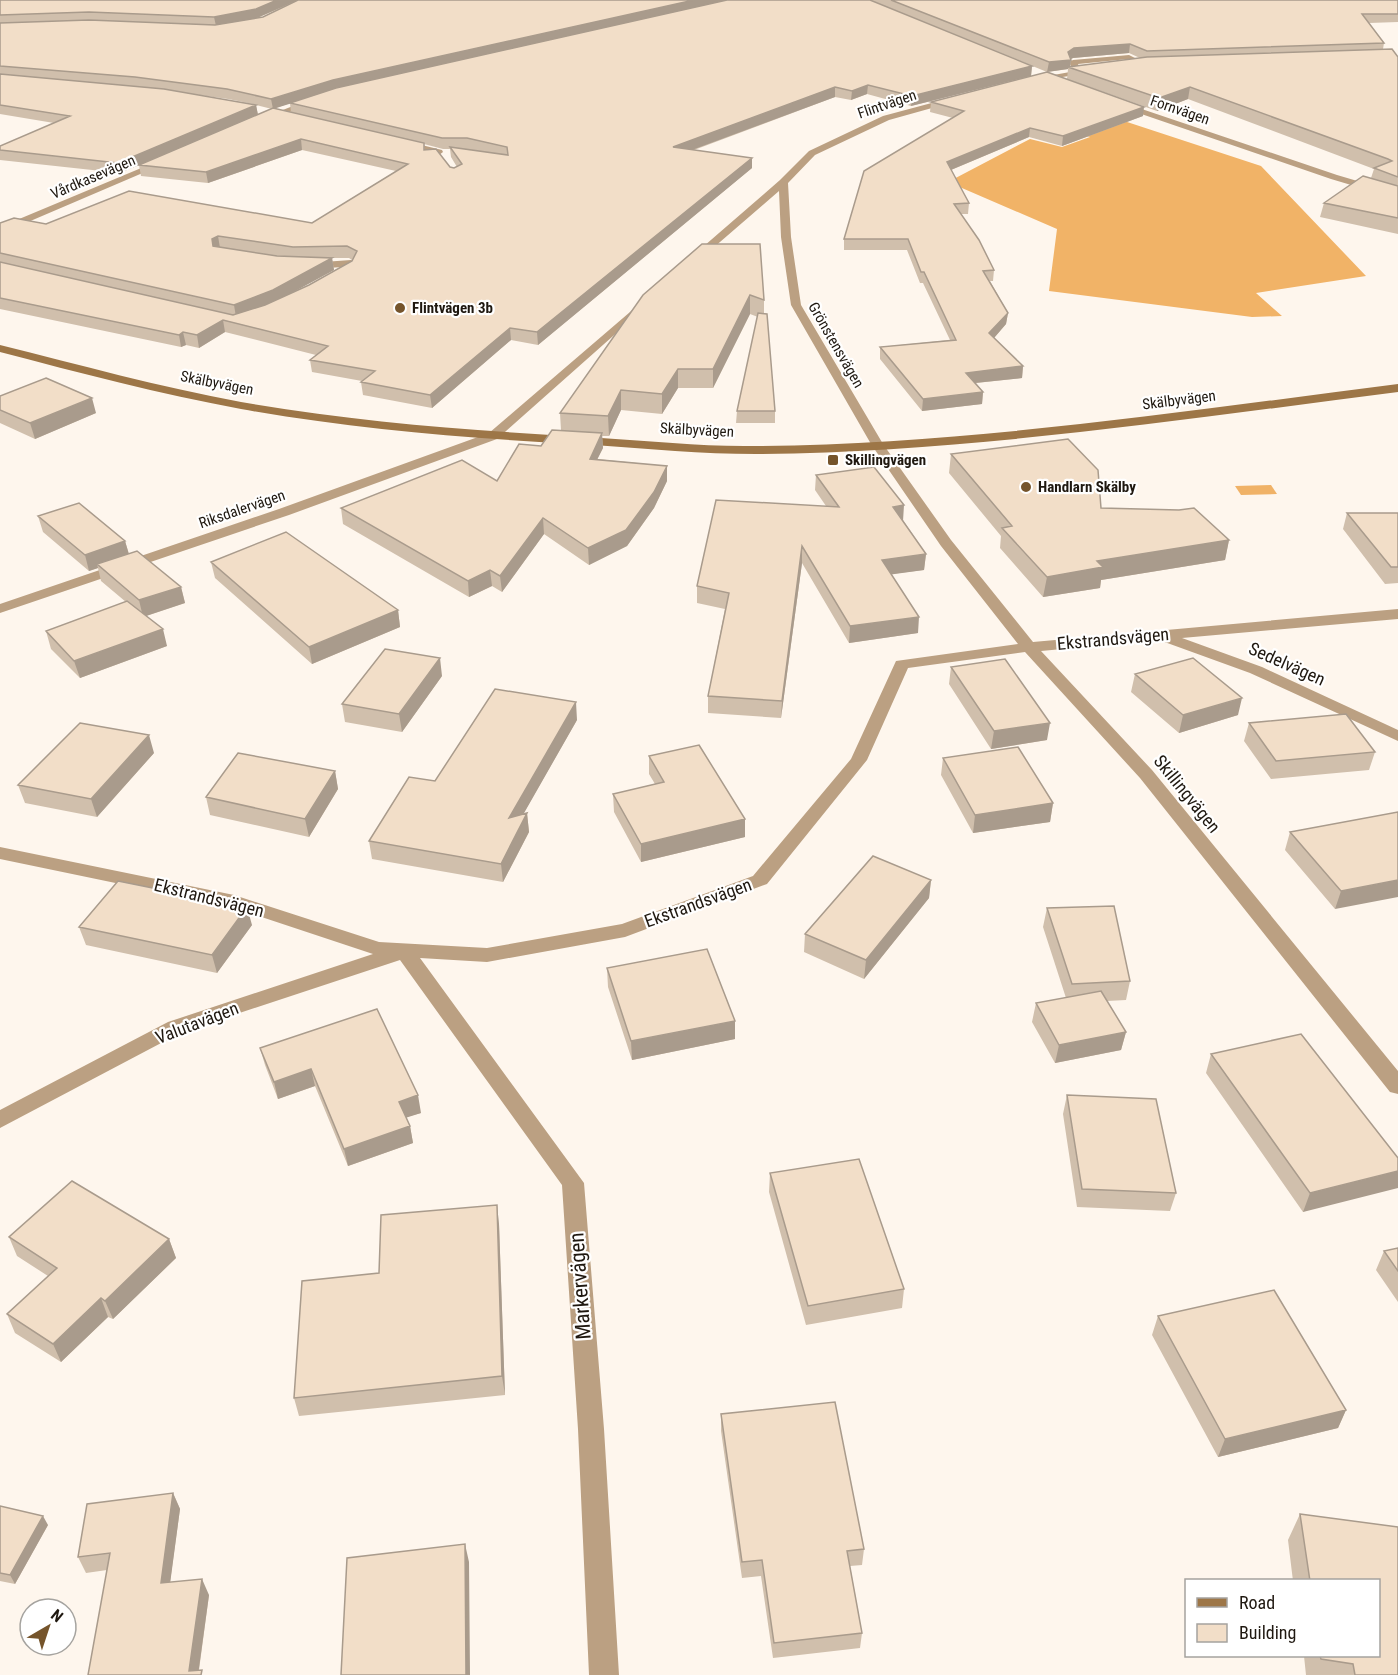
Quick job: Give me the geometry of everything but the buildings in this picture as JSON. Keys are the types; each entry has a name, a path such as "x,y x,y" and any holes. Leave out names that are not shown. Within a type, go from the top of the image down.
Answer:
{"street":[{"path":"1020,82 1077,71 1157,64"},
{"path":"1033,72 1064,84"},
{"path":"255,123 275,113 325,97"},
{"name":"Flintvägen","path":"689,263 783,182 812,153 886,118 963,97"},
{"name":"Fornvägen","path":"1106,99 1334,177 1398,196"},
{"path":"263,111 297,118"},
{"path":"396,141 444,155 426,158"},
{"name":"Vårdkasevägen","path":"0,231 169,160"},
{"name":"Grönstensvägen","path":"783,182 786,237 796,305 877,444"},
{"path":"297,266 324,267 351,263 348,269 322,284"},
{"path":"493,436 654,295"},
{"name":"Skälbyvägen","path":"0,348 120,380 273,411 351,422 493,436 755,450 1084,429 1398,388"},
{"name":"Riksdalervägen","path":"0,609 284,512 493,436"},
{"name":"Skillingvägen","path":"877,444 946,543 1029,647 1146,774 1398,1086"},
{"name":"Ekstrandsvägen","path":"0,853 234,901 378,949 487,955 625,930 760,880 859,760 902,664 1029,647 1398,614"},
{"name":"Sedelvägen","path":"1158,634 1256,670 1398,736"},
{"name":"Valutavägen","path":"0,1120 175,1027 404,951"},
{"name":"Markervägen","path":"404,951 573,1183 591,1430 604,1675"}],"shaded area":[{"path":"1121,120 1261,166 1366,276 1256,293 1282,316 1252,317 1049,291 1057,229 948,182 1030,139 1062,147 1090,137 1062,129"},
{"path":"1271,485 1277,494 1241,495 1235,486"}],"place":[{"name":"Flintvägen 3b","path":"400,308"},
{"name":"Skillingvägen","path":"833,460"},
{"name":"Handlarn Skälby","path":"1026,487"}]}
